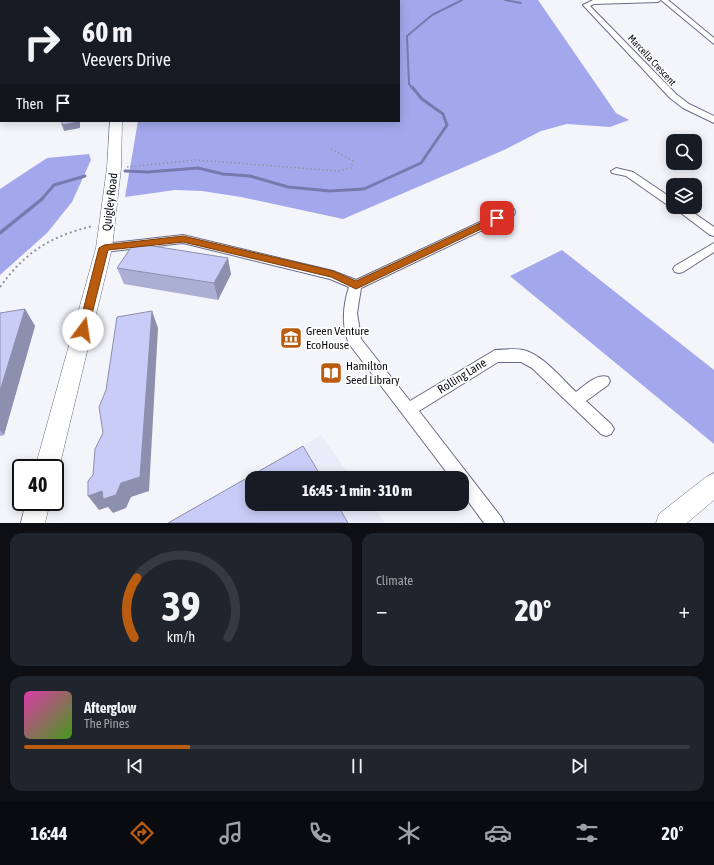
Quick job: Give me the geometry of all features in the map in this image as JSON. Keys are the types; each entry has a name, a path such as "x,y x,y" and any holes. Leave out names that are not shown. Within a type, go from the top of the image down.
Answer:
{"street":[{"name":"Marcella Crescent","path":"658,0 588,3 586,5 673,96 686,106 714,120"},
{"path":"664,0 714,42"},
{"name":"Quigley Road","path":"49,459 104,248 114,168 116,122"},
{"path":"616,171 629,174 666,199"},
{"path":"455,471 355,341 351,323 350,302 356,285 510,212"},
{"path":"688,214 714,232"},
{"path":"104,248 183,239 333,275 356,285"},
{"path":"679,269 714,248"},
{"name":"Rolling Lane","path":"408,410 495,356 511,354 523,356 537,364 606,429"},
{"path":"576,400 603,381"},
{"path":"668,523 714,484"},
{"path":"469,489 496,523"},
{"path":"33,523 36,511"}],"path":[{"path":"114,168 197,160 338,171 351,168 353,161 331,149"},
{"path":"0,287 8,274 30,253 58,236 73,230 107,223"}],"shaded area":[{"path":"400,0 538,0 616,113 629,120 610,127 567,124 541,131 504,150 343,219 241,197 202,191 175,190 125,197 138,122 400,122"},
{"path":"89,154 91,160 72,202 47,233 0,275 0,189 47,158"},
{"path":"562,250 714,370 714,444 510,276"},
{"path":"321,435 347,471 260,471"},
{"path":"245,480 245,511 376,511 385,523 173,523"}],"building":[{"path":"62,122 78,122 62,125"},
{"path":"134,243 228,258 214,283 117,268"},
{"path":"25,309 0,391 0,313"},
{"path":"152,311 140,477 121,483 116,495 103,499 102,491 88,496 88,481 93,475 95,449 103,433 99,407 106,390 117,317"},
{"path":"303,446 318,471 259,471"},
{"path":"245,479 245,511 341,511 348,523 168,523"}],"waterway":[{"path":"412,88 409,84 407,36 432,15 462,0"},
{"path":"505,0 521,3"},
{"path":"125,171 148,172 198,168 223,174 250,176 288,187 330,191 364,189 421,163 447,125 443,114 422,99 412,87"},
{"path":"42,199 54,185 85,176"},
{"path":"0,233 42,199"}],"place":[{"name":"Green Venture EcoHouse","path":"291,338"},
{"name":"Hamilton Seed Library","path":"331,373"}],"route":[{"path":"83,330 104,248 183,239 333,275 356,285 497,218"}]}
